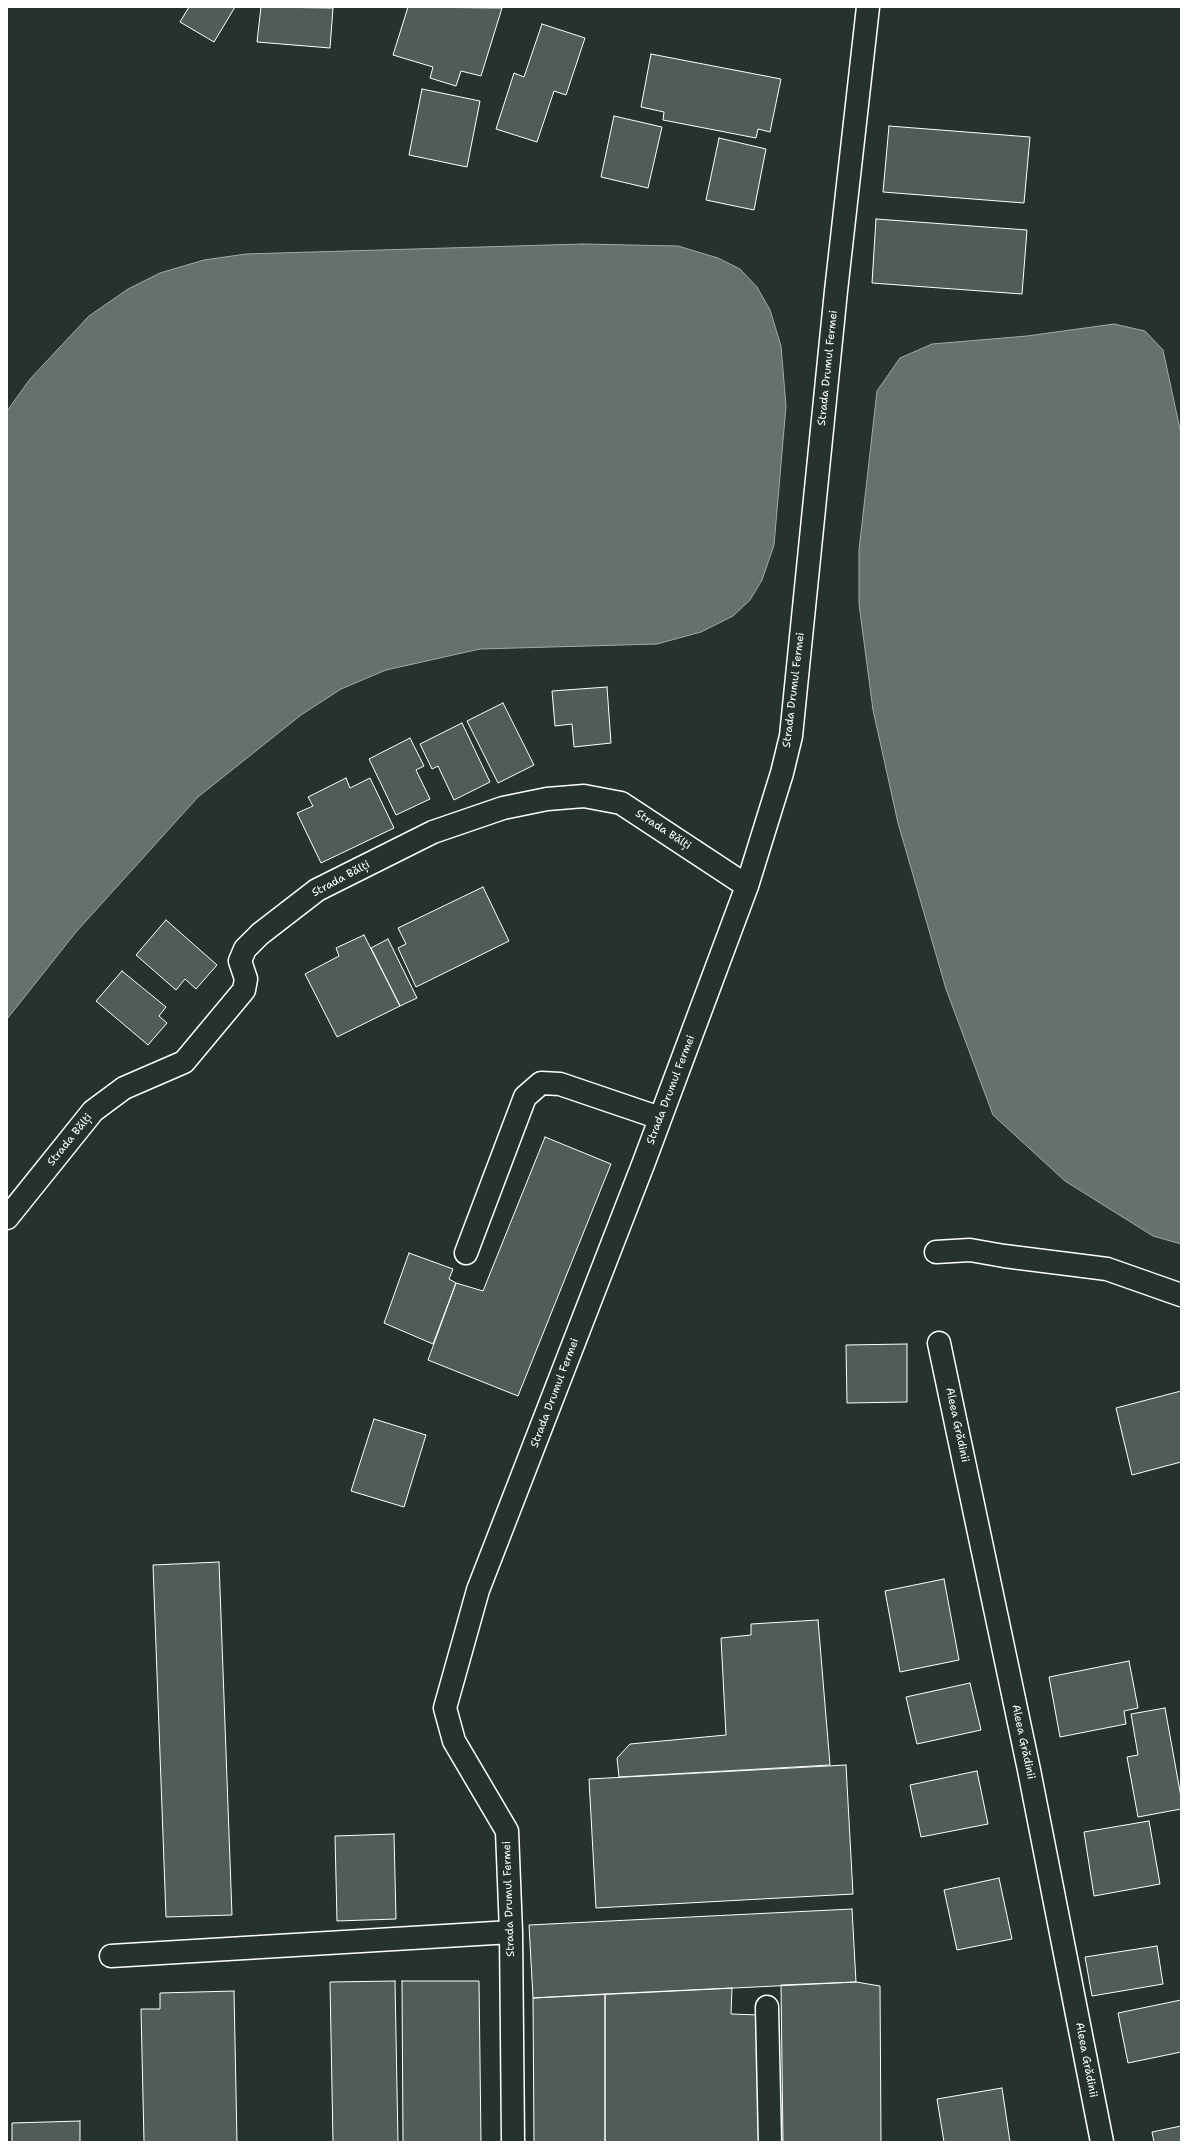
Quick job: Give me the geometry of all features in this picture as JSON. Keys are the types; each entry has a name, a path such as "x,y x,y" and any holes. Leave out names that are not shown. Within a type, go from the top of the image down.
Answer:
{"street":[{"name":"Strada Drumul Fermei","path":"513,2142 511,1932 507,1831 454,1741 445,1708 478,1590 748,886 782,773 791,736 836,291 868,7"},
{"name":"Strada Bălți","path":"7,1218 93,1111 124,1088 184,1062 244,990 246,979 240,961 245,949 260,934 317,890 433,832 503,808 547,799 584,796 621,803 748,886"},
{"path":"466,1253 525,1098 541,1083 560,1084 660,1118"},
{"path":"936,1252 970,1250 1004,1256 1107,1269 1181,1295"},
{"name":"Aleea Grădinii","path":"939,1343 1029,1770 1102,2142"},
{"path":"111,1956 511,1932"},
{"path":"767,2007 770,2142"}],"shaded area":[{"path":"582,244 678,246 718,258 740,269 757,287 770,310 781,346 786,406 774,545 762,580 750,600 733,616 701,632 657,644 480,649 386,670 341,689 301,715 198,797 76,932 7,1019 7,411 30,379 89,316 128,289 160,273 204,260 246,254"},
{"path":"1114,324 1145,331 1163,350 1181,434 1181,1244 1153,1236 1065,1181 993,1115 946,989 898,823 873,710 859,604 859,550 877,391 900,358 932,344 1027,336"}],"building":[{"path":"189,7 235,7 214,42 180,22"},
{"path":"261,7 333,8 330,48 257,42"},
{"path":"408,7 502,8 481,76 461,71 456,86 430,78 433,67 393,55"},
{"path":"542,24 585,38 566,95 554,91 537,142 496,129 514,73 524,77"},
{"path":"651,54 781,79 770,132 758,129 756,138 663,120 664,112 641,107"},
{"path":"422,89 480,101 467,167 409,155"},
{"path":"614,116 662,127 648,188 601,177"},
{"path":"889,126 1030,137 1024,203 883,192"},
{"path":"719,138 766,149 754,210 706,200"},
{"path":"876,219 1027,230 1022,294 872,283"},
{"path":"607,687 611,743 574,747 572,724 555,726 552,691"},
{"path":"503,703 534,765 498,783 467,721"},
{"path":"462,723 490,782 454,800 438,766 432,769 420,744"},
{"path":"410,738 424,766 416,770 430,799 396,815 369,759"},
{"path":"346,778 350,788 370,778 394,828 321,863 297,813 313,806 308,797"},
{"path":"483,887 509,941 416,987 398,948 406,944 398,928"},
{"path":"166,920 217,965 196,989 185,979 176,990 136,955"},
{"path":"364,935 400,1006 337,1037 305,974 339,956 336,948"},
{"path":"388,939 417,998 400,1006 371,948"},
{"path":"122,971 166,1007 159,1016 167,1023 148,1045 96,1001"},
{"path":"545,1137 611,1164 518,1396 428,1360 456,1283 483,1291"},
{"path":"409,1253 453,1269 449,1279 456,1283 433,1344 384,1323"},
{"path":"907,1344 907,1402 847,1403 846,1345"},
{"path":"1181,1391 1181,1462 1132,1475 1116,1408"},
{"path":"374,1419 426,1435 404,1507 351,1491"},
{"path":"219,1562 232,1915 166,1917 153,1565"},
{"path":"944,1579 959,1660 900,1672 885,1591"},
{"path":"818,1620 830,1765 619,1777 617,1758 630,1744 726,1735 721,1638 751,1635 751,1624"},
{"path":"1129,1661 1138,1708 1124,1711 1126,1724 1060,1737 1049,1677"},
{"path":"970,1683 981,1730 917,1744 906,1697"},
{"path":"1165,1708 1181,1797 1181,1809 1138,1817 1127,1757 1138,1755 1131,1714"},
{"path":"846,1765 853,1894 596,1908 589,1779"},
{"path":"977,1771 988,1824 921,1837 910,1785"},
{"path":"1149,1821 1160,1884 1094,1896 1084,1832"},
{"path":"394,1834 396,1919 337,1921 335,1836"},
{"path":"999,1878 1012,1939 957,1950 944,1890"},
{"path":"852,1909 856,1982 533,1998 529,1925"},
{"path":"1157,1946 1163,1984 1092,1996 1085,1957"},
{"path":"395,1981 398,2142 333,2142 330,1982"},
{"path":"402,1981 479,1981 481,2142 403,2142"},
{"path":"856,1982 880,1986 881,2142 783,2142 781,1985"},
{"path":"732,1988 731,2014 760,2015 762,2142 605,2142 605,1994"},
{"path":"234,1991 237,2142 144,2142 141,2009 160,2009 160,1993"},
{"path":"605,1994 605,2142 534,2142 533,1998"},
{"path":"1181,2000 1181,2052 1128,2063 1118,2013"},
{"path":"1002,2088 1010,2142 944,2142 937,2099"},
{"path":"80,2121 80,2142 12,2142 12,2123"},
{"path":"1181,2126 1181,2142 1154,2142 1152,2132"}]}
